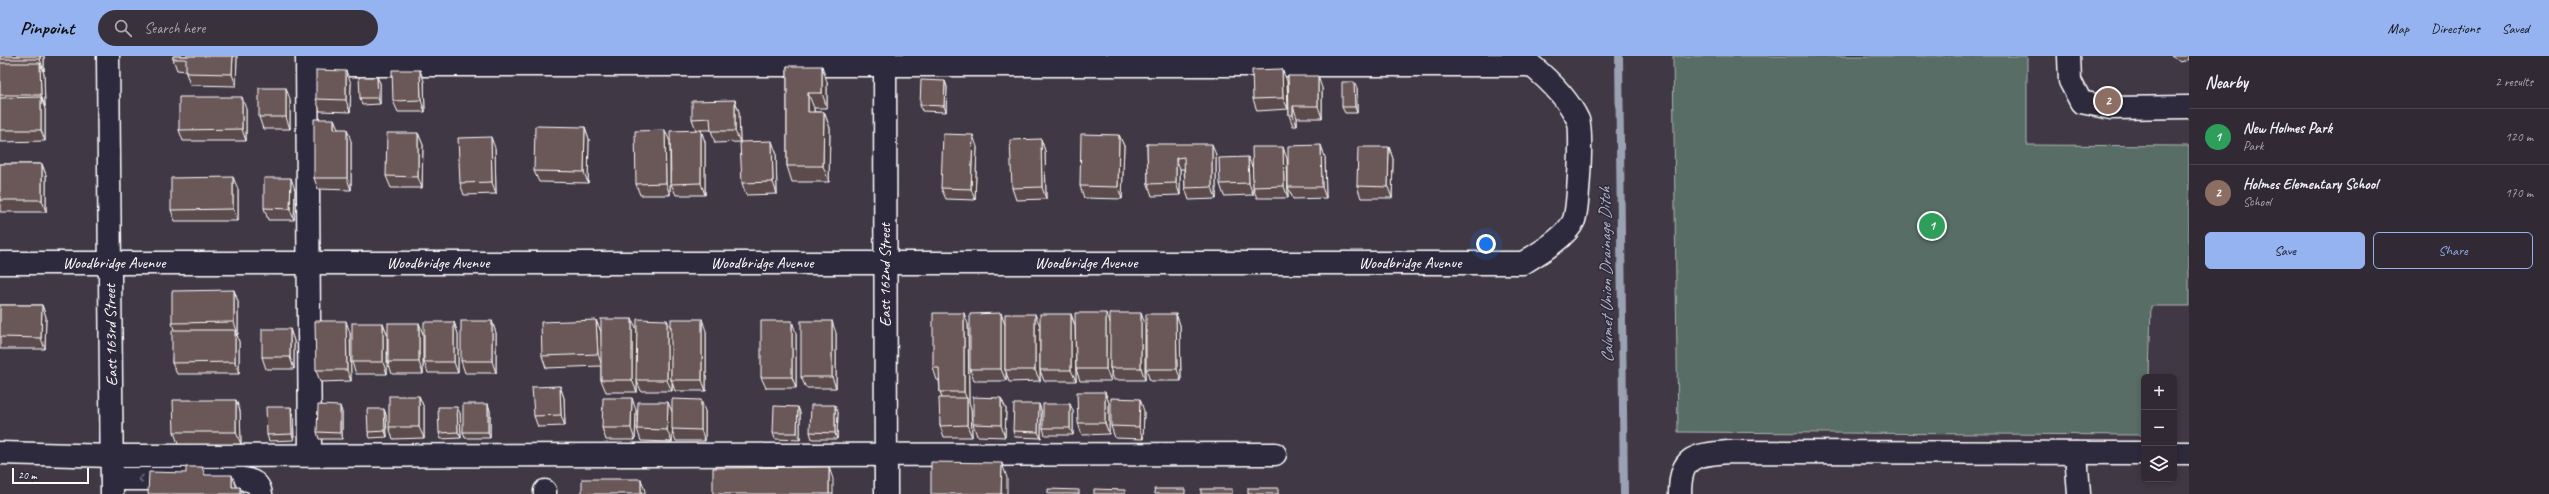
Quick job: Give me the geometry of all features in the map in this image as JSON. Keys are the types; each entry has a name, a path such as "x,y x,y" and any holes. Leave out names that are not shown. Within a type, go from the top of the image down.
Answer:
{"street":[{"name":"East 163rd Street","path":"108,56 112,486"},
{"path":"2069,56 2070,81 2081,102 2111,108 2189,107"},
{"path":"310,455 308,60 885,60"},
{"name":"Woodbridge Avenue","path":"0,263 1523,263 1551,247 1574,220 1580,166 1579,121 1553,83 1531,64 885,60"},
{"name":"East 162nd Street","path":"885,60 886,494"},
{"path":"1680,494 1680,475 1687,462 1709,454 1729,452 2141,453"},
{"path":"0,453 112,456 886,456 1275,454"},
{"path":"2076,453 2079,494"},
{"path":"2177,453 2189,453"},
{"path":"112,486 256,487"}],"green space":[{"path":"1673,56 2027,56 2027,145 2189,146 2189,306 2151,306 2149,374 2141,374 2141,435 1678,432"}],"building":[{"path":"0,56 40,56 40,59 0,59"},
{"path":"173,56 233,56 232,74 186,73 186,59 173,59"},
{"path":"0,63 40,63 41,95 0,95"},
{"path":"787,66 822,66 822,93 808,93 808,112 824,112 823,166 787,166"},
{"path":"1282,69 1283,98 1253,99 1252,70"},
{"path":"316,70 346,71 346,100 316,99"},
{"path":"392,70 420,70 421,100 393,101"},
{"path":"1288,76 1318,76 1318,106 1293,106 1293,115 1289,115"},
{"path":"359,77 377,77 378,98 360,98"},
{"path":"921,80 945,81 944,106 920,105"},
{"path":"1342,82 1354,82 1355,107 1342,107"},
{"path":"259,88 286,88 286,117 259,117"},
{"path":"41,97 41,130 0,130 0,98"},
{"path":"179,97 242,97 242,129 179,130"},
{"path":"735,100 735,131 711,131 710,118 692,119 692,101"},
{"path":"314,119 334,119 334,129 347,129 347,178 314,178"},
{"path":"535,126 585,127 584,172 534,171"},
{"path":"665,130 666,183 636,184 635,131"},
{"path":"701,130 701,183 671,184 670,131"},
{"path":"387,133 418,133 418,177 386,176"},
{"path":"943,134 973,135 971,189 941,188"},
{"path":"1081,134 1119,135 1118,187 1080,186"},
{"path":"491,137 492,182 460,183 458,138"},
{"path":"1041,139 1042,187 1012,188 1010,140"},
{"path":"772,141 773,182 742,183 740,142"},
{"path":"1147,144 1212,144 1212,187 1185,188 1184,157 1176,158 1176,183 1148,184"},
{"path":"1321,145 1322,187 1288,187 1288,146"},
{"path":"1252,147 1283,147 1284,186 1253,187"},
{"path":"1358,147 1389,147 1388,187 1357,186"},
{"path":"1248,157 1249,183 1220,184 1219,158"},
{"path":"0,164 42,164 42,200 0,200"},
{"path":"233,177 233,209 171,210 171,178"},
{"path":"264,178 291,178 290,209 264,208"},
{"path":"234,290 234,322 172,323 172,291"},
{"path":"0,305 42,305 41,338 0,337"},
{"path":"933,313 964,313 964,392 940,392 939,368 933,368"},
{"path":"1001,313 1001,369 970,369 970,314"},
{"path":"1075,313 1106,313 1106,369 1076,369"},
{"path":"1110,313 1141,313 1141,368 1110,368"},
{"path":"1005,314 1035,314 1035,370 1005,370"},
{"path":"1040,314 1071,314 1071,370 1040,370"},
{"path":"1146,314 1176,314 1177,369 1146,369"},
{"path":"601,319 632,319 632,380 601,380"},
{"path":"637,319 667,320 667,380 636,380"},
{"path":"671,319 702,319 702,380 671,380"},
{"path":"596,320 598,354 542,356 541,322"},
{"path":"315,321 346,321 347,370 316,370"},
{"path":"461,321 492,321 492,361 461,361"},
{"path":"761,321 792,321 792,377 761,377"},
{"path":"801,321 832,321 832,377 801,377"},
{"path":"424,322 454,322 454,362 424,362"},
{"path":"352,323 383,323 383,362 352,362"},
{"path":"388,323 419,323 419,362 388,362"},
{"path":"262,329 290,329 290,357 262,357"},
{"path":"172,330 235,330 235,362 172,363"},
{"path":"560,386 561,415 534,416 532,387"},
{"path":"1077,392 1105,392 1105,423 1078,423"},
{"path":"389,396 419,396 419,427 389,427"},
{"path":"973,397 1001,398 1001,425 973,424"},
{"path":"603,398 632,398 631,428 602,428"},
{"path":"939,398 967,398 967,425 940,426"},
{"path":"1111,398 1140,399 1139,427 1111,426"},
{"path":"672,399 701,400 701,430 672,429"},
{"path":"173,400 236,400 236,432 174,432"},
{"path":"638,402 668,402 667,430 637,429"},
{"path":"463,404 488,404 488,432 463,432"},
{"path":"1014,404 1039,404 1038,432 1013,431"},
{"path":"1043,404 1070,404 1070,428 1043,428"},
{"path":"318,405 340,406 340,433 317,432"},
{"path":"811,405 835,405 835,433 810,432"},
{"path":"774,406 798,407 797,433 773,433"},
{"path":"266,407 291,407 292,434 267,435"},
{"path":"438,407 457,407 458,432 439,433"},
{"path":"367,409 384,409 385,431 368,432"},
{"path":"931,462 1002,463 1001,494 931,494"},
{"path":"186,467 202,467 205,475 232,475 232,487 240,487 240,494 148,494 149,472 186,473"},
{"path":"829,467 829,494 713,494 713,468"},
{"path":"582,479 641,479 641,494 582,494"},
{"path":"1248,488 1278,488 1278,494 1248,494"},
{"path":"1048,489 1079,490 1079,494 1048,494"},
{"path":"1094,489 1125,490 1125,494 1094,494"},
{"path":"1154,489 1185,489 1185,494 1155,494"},
{"path":"1201,489 1232,489 1232,494 1201,494"}],"waterway":[{"name":"Calumet Union Drainage Ditch","path":"1619,56 1624,494"}],"place":[{"name":"Holmes Elementary School","path":"2108,101"},
{"name":"New Holmes Park","path":"1932,226"}]}
